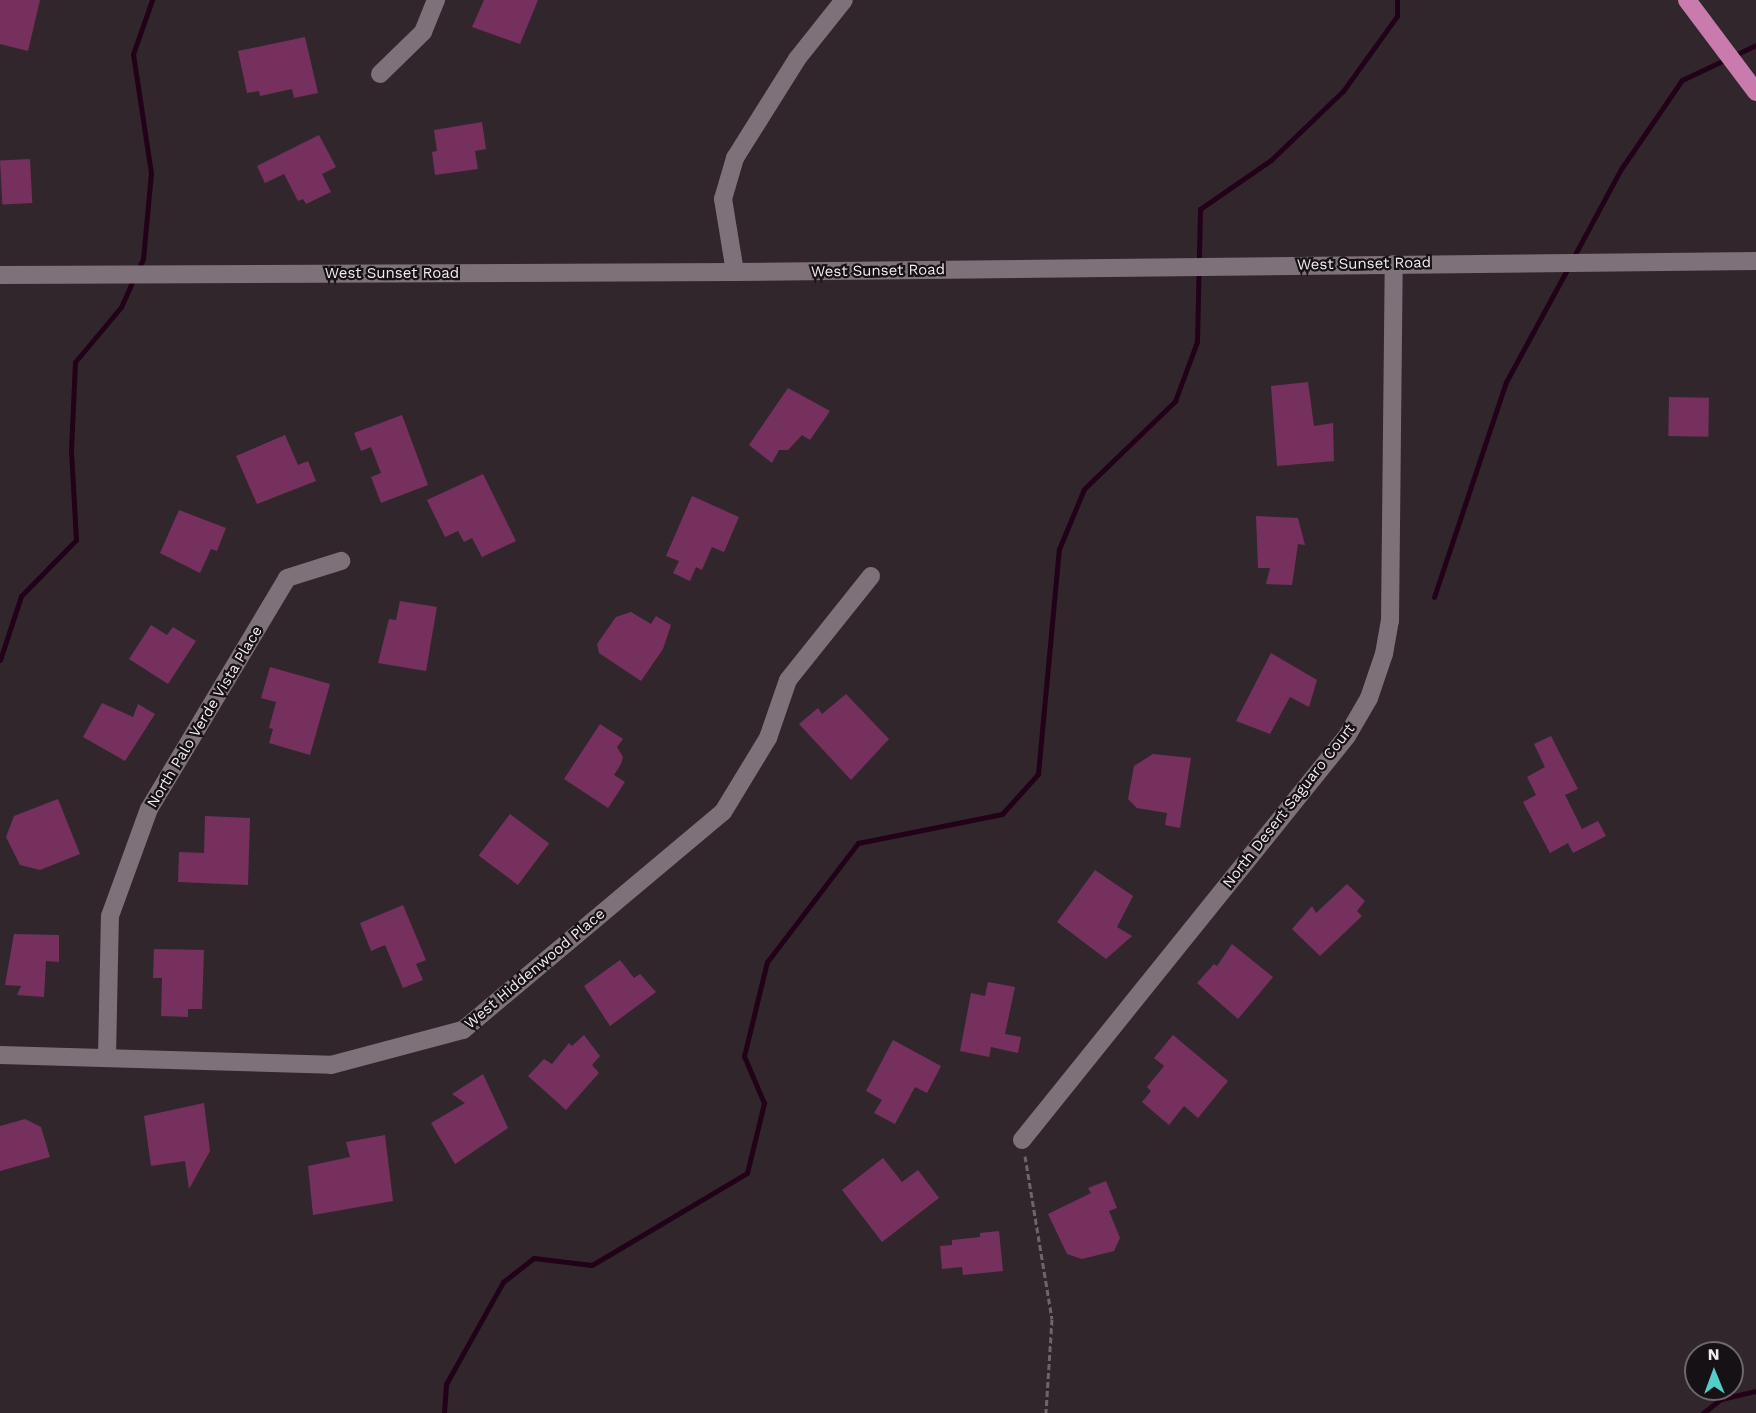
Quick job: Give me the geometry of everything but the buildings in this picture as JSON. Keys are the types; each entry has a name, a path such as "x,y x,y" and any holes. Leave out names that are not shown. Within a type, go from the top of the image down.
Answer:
{"main road":[{"path":"1687,0 1756,92"}],"street":[{"path":"380,74 423,32 435,0"},
{"path":"735,272 723,199 735,158 797,59 844,0"},
{"name":"West Sunset Road","path":"0,275 735,272 1756,261"},
{"name":"North Desert Saguaro Court","path":"1022,1140 1347,736 1369,698 1384,654 1390,621 1394,264"},
{"name":"North Palo Verde Vista Place","path":"107,1056 110,916 149,809 286,578 341,561"},
{"name":"West Hiddenwood Place","path":"0,1055 107,1056 331,1065 463,1030 723,812 768,738 788,680 871,576"}],"path":[{"path":"1022,1140 1052,1319 1046,1413"}],"waterway":[{"path":"138,270 143,259 151,173 133,54 152,0"},
{"path":"444,1413 446,1384 503,1282 534,1258 592,1265 747,1173 764,1103 744,1056 767,962 858,843 1002,814 1038,774 1059,549 1084,489 1175,401 1197,342 1200,209 1271,160 1343,91 1397,16 1397,0"},
{"path":"1573,258 1621,169 1682,80 1756,45"},
{"path":"1434,597 1506,382 1569,266"},
{"path":"0,660 21,596 76,540 71,450 75,362 121,307 134,278"},
{"path":"1703,1413 1721,1399 1756,1391"}]}
